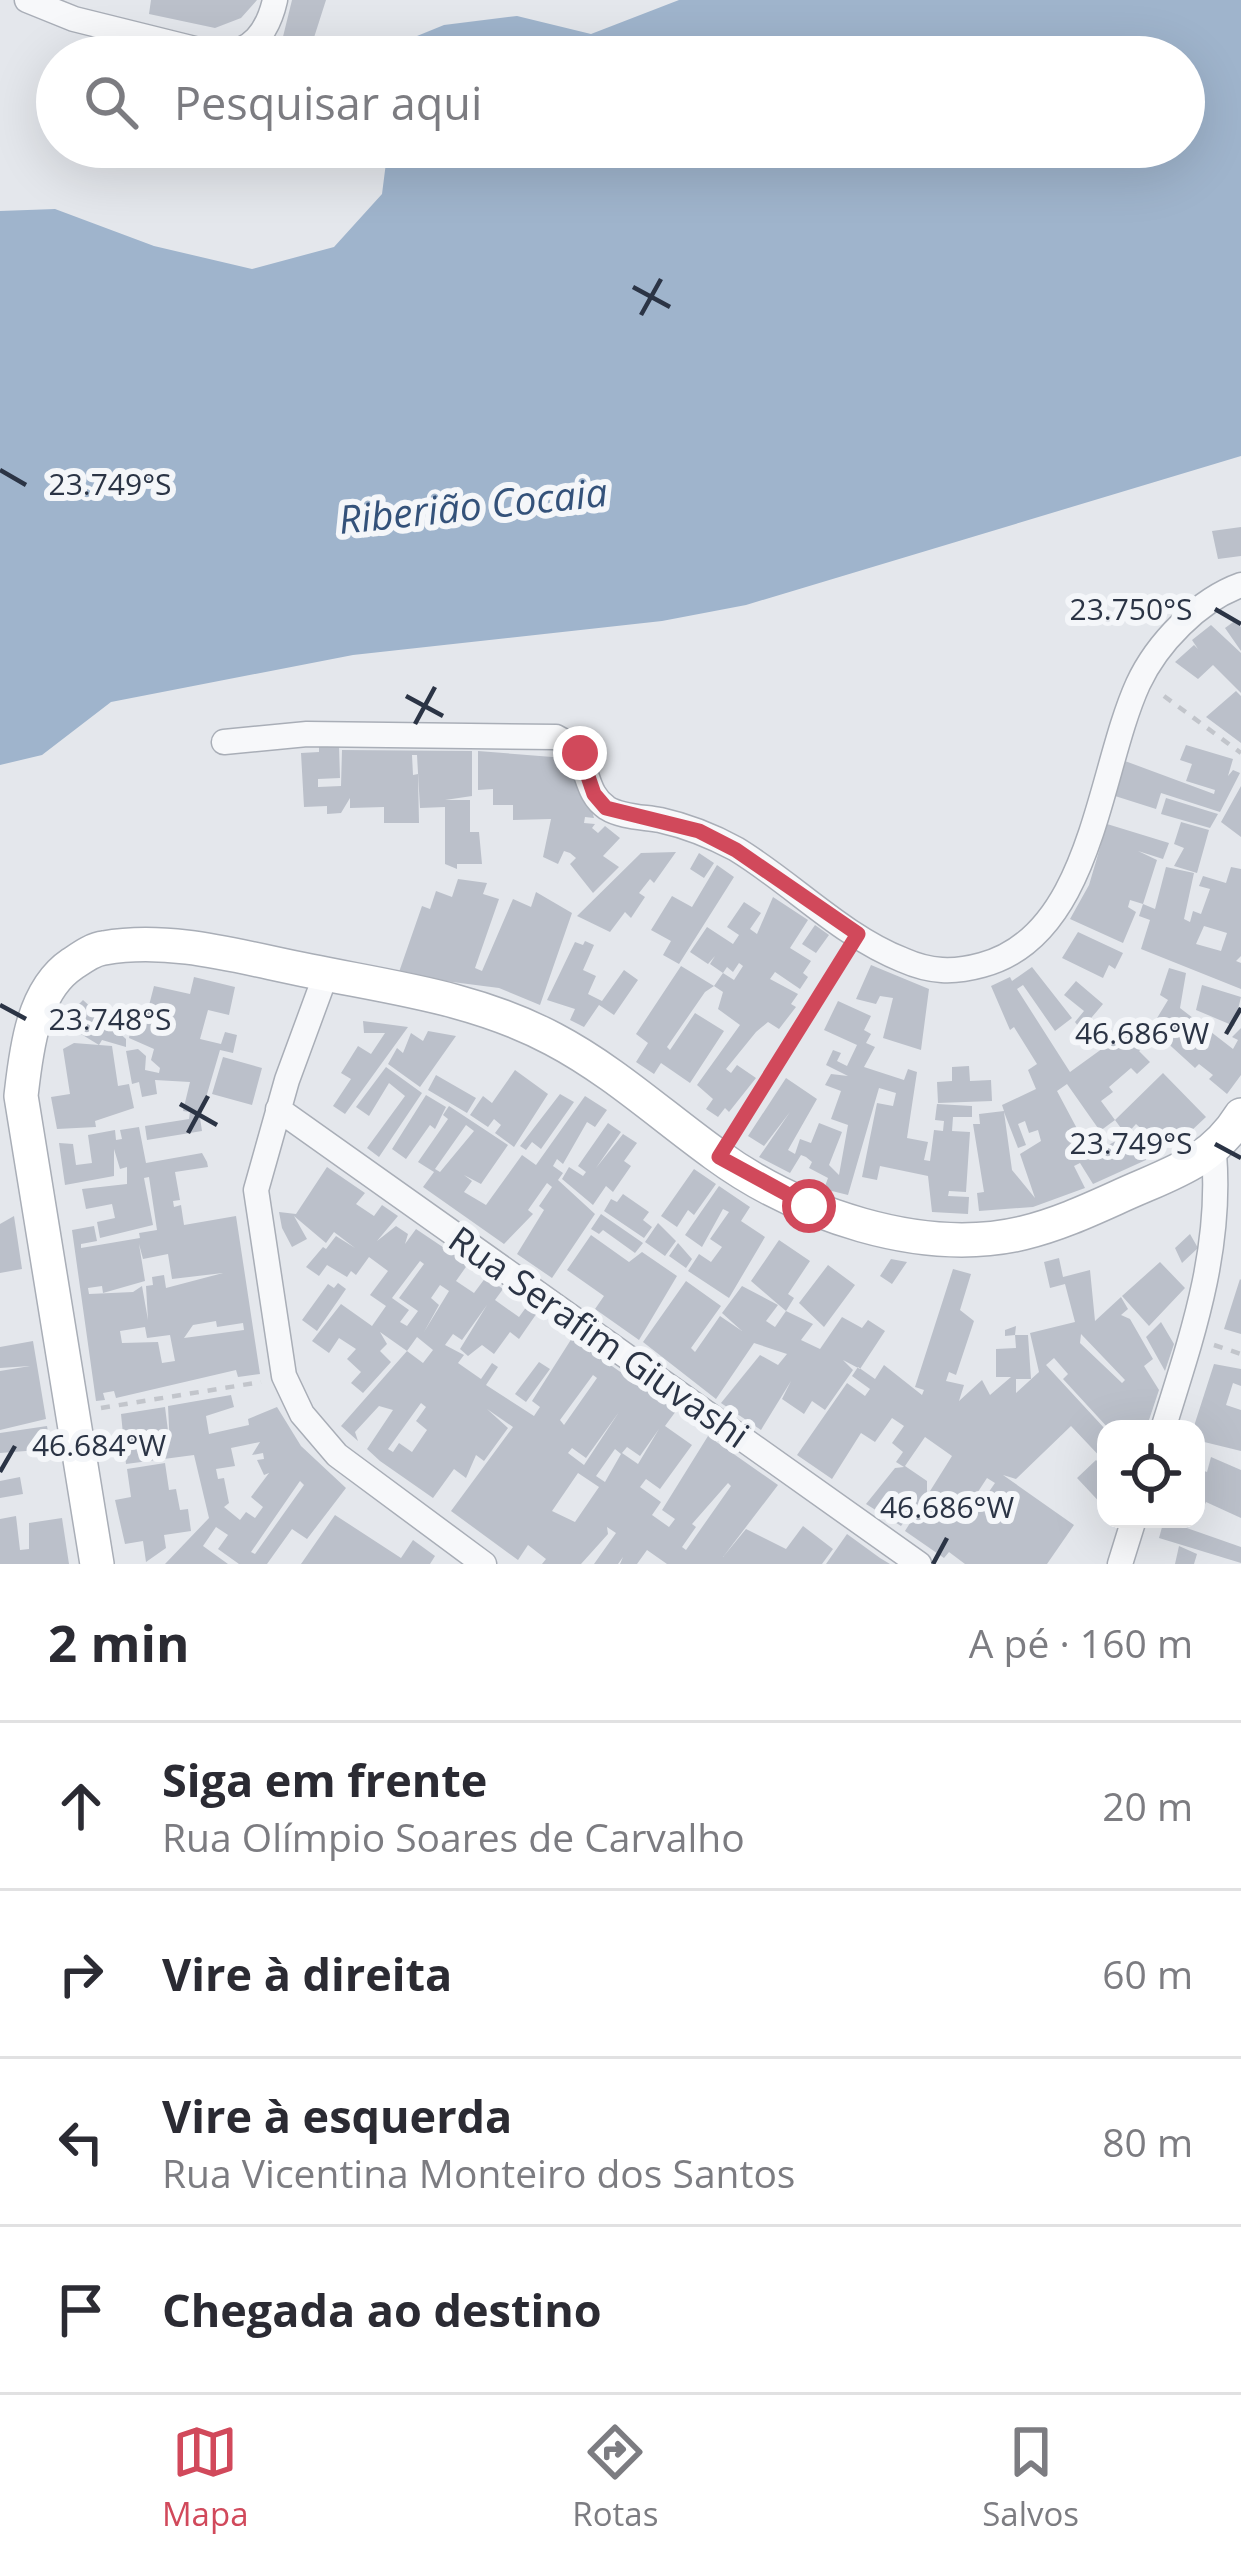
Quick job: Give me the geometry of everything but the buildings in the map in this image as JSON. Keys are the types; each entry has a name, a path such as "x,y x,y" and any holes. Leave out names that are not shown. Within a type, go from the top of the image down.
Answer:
{"main road":[{"path":"97,1564 21,1096 28,1036 46,996 66,968 100,948 182,945 404,986 494,1012 554,1039 642,1097 719,1157 809,1206 904,1236 1018,1234 1064,1222 1214,1153 1241,1115"}],"street":[{"path":"28,0 74,19 142,36"},
{"path":"257,36 274,0"},
{"path":"224,742 308,734 556,737 580,753 594,794 606,808 699,831 736,850 900,959 940,972 1012,957 1052,915 1084,856 1140,678 1183,622 1241,585"},
{"path":"326,974 278,1109 256,1190 284,1376 302,1414 337,1455 484,1564"},
{"name":"Rua Serafim Giuvashi","path":"278,1109 919,1564"},
{"path":"1165,1420 1210,1270 1219,1213 1214,1153"},
{"path":"1120,1564 1131,1528"}],"path":[{"path":"1140,678 1241,753"},
{"path":"719,1157 858,934"},
{"path":"71,1413 284,1376"}],"water":[{"name":"Riberião Cocaia","path":"679,0 1241,0 1241,456 746,605 662,621 353,655 111,702 42,755 0,765 0,211 55,209 154,246 252,269 334,247 382,194 385,168 1205,168 1205,36 417,36 444,25 517,16 591,34"}],"route":[{"path":"580,753 594,794 606,808 699,831 736,850 858,934 719,1157 809,1206"}]}
